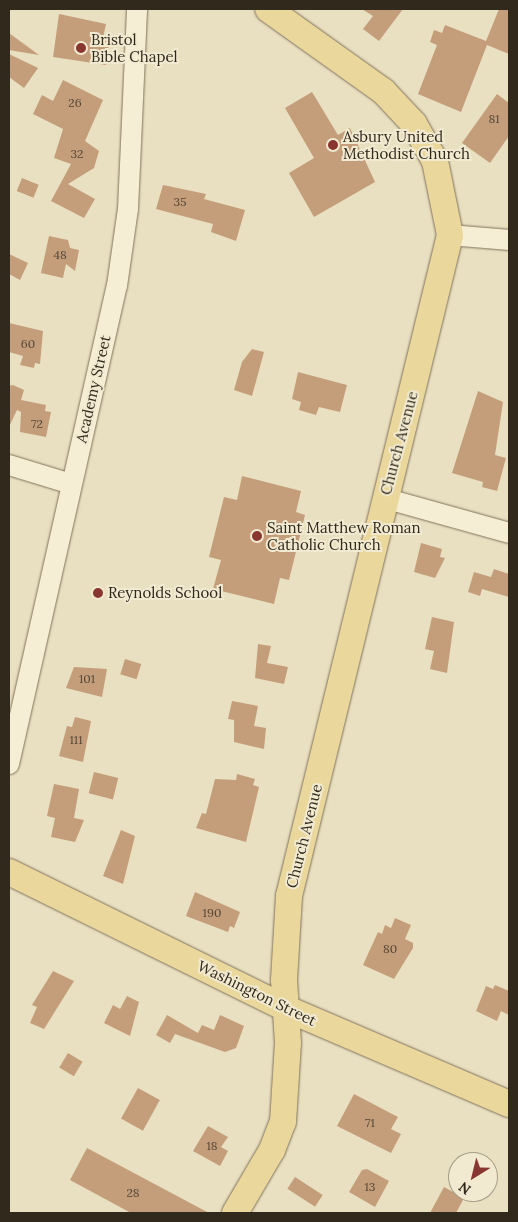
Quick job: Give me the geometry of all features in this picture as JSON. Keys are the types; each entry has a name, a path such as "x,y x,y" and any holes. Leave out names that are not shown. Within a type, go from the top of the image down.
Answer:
{"main road":[{"name":"Church Avenue","path":"234,1213 272,1150 283,1122 288,1043 285,1008 289,896 365,597 384,498 445,273 450,235 435,161 414,124 383,92 268,9"},
{"name":"Washington Street","path":"9,872 285,1008 509,1104"}],"street":[{"name":"Academy Street","path":"9,764 117,286 128,208 137,9"},
{"path":"450,235 509,240"},
{"path":"9,465 71,484"},
{"path":"384,498 509,533"}],"building":[{"path":"362,9 403,9 379,41 363,29 373,16"},
{"path":"499,9 509,9 509,54 487,45 461,112 418,94 437,45 430,42 434,30 442,33 445,25 486,41"},
{"name":"Bristol Bible Chapel","path":"59,14 106,24 103,38 110,39 106,65 53,57"},
{"path":"9,33 39,55 9,50"},
{"path":"9,54 38,68 24,88 9,77"},
{"path":"63,80 103,100 85,141 99,151 94,168 68,184 95,199 84,218 51,201 71,164 54,158 63,129 33,114 42,95 53,101"},
{"name":"Asbury United Methodist Church","path":"312,92 338,135 350,128 375,182 314,217 289,173 314,158 285,108"},
{"path":"497,94 509,103 509,136 490,163 462,143"},
{"path":"22,178 39,185 33,198 17,191"},
{"path":"163,185 206,194 204,199 245,210 236,241 211,232 213,224 156,209"},
{"path":"49,236 68,240 70,248 79,250 75,271 66,264 63,278 41,273"},
{"path":"9,254 28,263 20,280 9,274"},
{"path":"9,323 43,331 40,364 35,363 34,368 20,365 23,356 9,352"},
{"path":"252,349 264,352 252,396 234,390 242,362"},
{"path":"298,372 347,385 340,412 319,407 316,415 299,410 301,402 292,399"},
{"path":"13,385 24,390 21,400 46,405 45,411 51,412 46,437 20,432 21,412 17,410 9,427 9,386"},
{"path":"478,391 503,402 495,455 506,458 497,491 482,487 483,482 452,473"},
{"name":"Saint Matthew Roman Catholic Church","path":"242,476 301,491 296,512 305,515 289,580 280,578 274,604 213,589 221,560 209,557 224,497 237,500"},
{"path":"421,543 442,549 440,557 445,558 435,578 414,572"},
{"path":"494,569 509,574 509,597 482,589 480,596 468,592 474,572 491,577"},
{"path":"432,617 454,622 447,673 430,669 434,651 425,649"},
{"path":"258,644 271,646 267,663 288,667 284,684 255,678"},
{"path":"125,659 141,664 137,679 120,674"},
{"path":"74,667 107,669 102,697 66,688"},
{"path":"232,701 258,706 254,726 266,728 264,749 234,742 234,720 228,719"},
{"path":"75,717 91,721 83,762 59,756 67,726 72,727"},
{"path":"94,772 118,778 113,799 89,793"},
{"path":"237,774 255,779 253,785 259,787 246,842 196,828 202,813 206,814 215,779 236,780"},
{"path":"54,784 79,789 74,818 84,820 75,842 51,837 55,818 47,816"},
{"path":"121,830 135,836 123,884 103,876"},
{"path":"195,892 240,912 234,928 230,926 228,932 186,916"},
{"path":"395,918 411,925 405,939 413,943 413,948 394,979 363,965 378,932 382,934 385,925 391,928"},
{"path":"53,971 74,981 44,1029 30,1023 37,1007 32,1005"},
{"path":"495,985 509,991 509,1015 501,1011 497,1021 476,1011 486,986 493,989"},
{"path":"127,996 139,1002 130,1036 104,1023 113,1005 120,1009"},
{"path":"167,1015 198,1033 202,1025 214,1030 220,1015 244,1026 236,1048 225,1052 175,1034 170,1043 156,1035"},
{"path":"68,1053 83,1062 74,1076 59,1068"},
{"path":"138,1088 160,1100 143,1131 121,1119"},
{"path":"354,1094 398,1117 391,1129 401,1134 391,1153 337,1126"},
{"path":"208,1126 228,1137 221,1147 228,1151 220,1166 193,1151"},
{"path":"87,1148 209,1213 131,1213 70,1180"},
{"path":"367,1169 389,1181 375,1207 349,1192 362,1170"},
{"path":"295,1177 323,1195 315,1207 287,1189"},
{"path":"444,1187 448,1189 448,1202 462,1202 456,1213 430,1213"}],"place":[{"name":"Bristol Bible Chapel","path":"81,48"},
{"name":"Asbury United Methodist Church","path":"333,145"},
{"name":"Saint Matthew Roman Catholic Church","path":"257,536"},
{"name":"Reynolds School","path":"98,593"}]}
